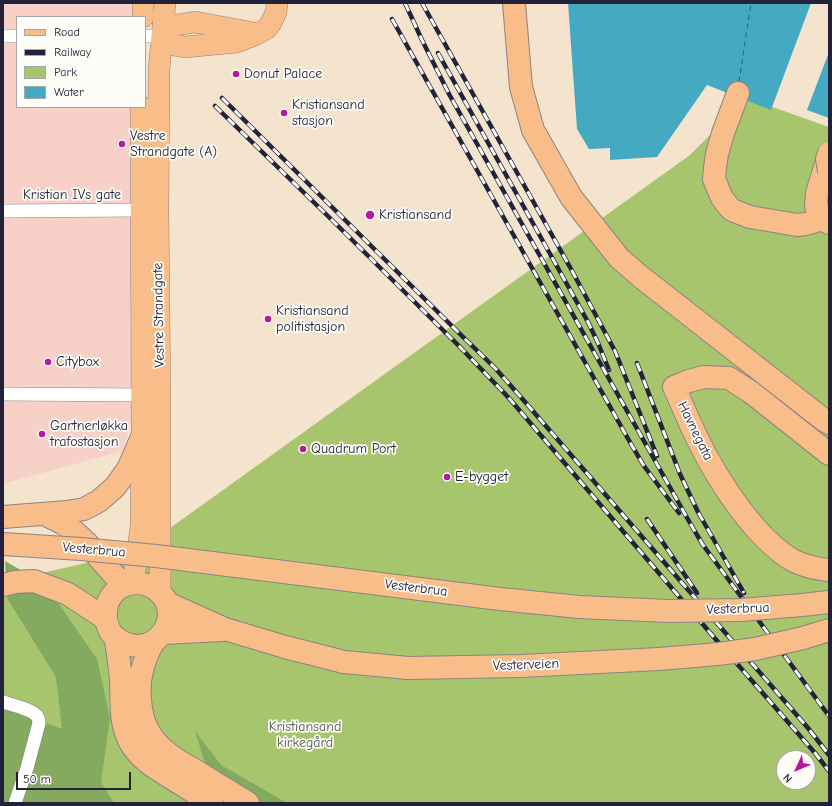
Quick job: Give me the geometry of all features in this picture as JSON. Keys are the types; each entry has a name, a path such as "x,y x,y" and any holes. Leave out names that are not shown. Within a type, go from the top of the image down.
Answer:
{"highway":[{"path":"514,3 521,87 533,130 572,197 619,258 641,278 829,423"},
{"path":"738,93 717,154 714,179 722,198 732,210 750,217 797,225 826,221 816,206 817,193 829,153"},
{"path":"829,153 829,171"},
{"name":"Havnegata","path":"829,454 752,393 730,378 704,377 674,387 698,440 717,475 739,506 770,543 794,561 819,569 829,570"},
{"path":"3,517 67,512 84,509 99,501 115,487 128,470 142,437"},
{"path":"44,514 64,524 75,532 127,585"},
{"name":"Vesterbrua","path":"3,544 156,556 500,600 579,607 669,611 741,610 829,602"},
{"path":"3,585 15,582 34,582 68,594 110,628 120,641 126,644 133,646 147,644 158,637"},
{"path":"212,803 140,756 127,736 122,720 121,679 118,656 110,628 107,606 109,600 118,589 127,585 139,583 147,584 154,588 163,598 169,615 166,628 158,637 145,659 141,673 139,688 141,709 149,733 160,747 176,759 248,803"},
{"name":"Vesterveien","path":"163,598 225,629 285,647 344,662 408,668 521,666 659,659 718,654 755,649 803,638 829,630"},
{"name":"Vesterveien","path":"158,637 225,629"}],"main road":[{"path":"143,3 143,16"},
{"name":"Vestre Strandgate","path":"163,598 158,202 159,70 153,36 165,3"},
{"path":"153,36 176,24 195,22 257,34 266,29 272,23 276,12 277,3"},
{"name":"Vestre Strandgate","path":"127,585 136,566 141,525 142,395 140,108"}],"street":[{"path":"3,36 16,36"},
{"name":"Kristian IVs gate","path":"3,212 141,210"},
{"path":"3,394 142,395"},
{"path":"3,702 28,710 39,719 27,768 15,803"}],"shaded area":[{"path":"3,3 136,3 136,16 16,16 16,108 136,108 140,393 122,451 3,484"}],"green space":[{"name":"Kristiansand kirkegård","path":"747,98 829,127 829,803 3,803 3,582 138,551 690,155"},
{"path":"5,561 45,584 97,659 110,718 101,782 114,803 3,803 3,706 62,729 56,677 7,598"},
{"path":"195,731 221,765 287,803 233,803 212,785"}],"water":[{"path":"568,3 811,3 771,110 707,85 657,157 610,160 610,148 589,149 577,129"},
{"path":"829,52 829,118 807,110"}],"ferry route":[{"path":"739,82 751,3"}],"railway":[{"path":"405,3 449,94 703,545 829,716"},
{"path":"422,3 571,269 615,351 657,456"},
{"path":"392,19 631,444 644,466 679,513"},
{"path":"438,53 588,322 609,370"},
{"path":"222,98 495,368 808,728 829,755"},
{"path":"215,106 459,346 508,397 829,771"},
{"path":"637,363 680,474 698,512 744,593"},
{"path":"647,519 697,593"}],"place":[{"name":"Donut Palace","path":"236,74"},
{"name":"Kristiansand stasjon","path":"284,113"},
{"name":"Vestre Strandgate (A)","path":"122,144"},
{"name":"Kristiansand","path":"370,215"},
{"name":"Kristiansand politistasjon","path":"268,319"},
{"name":"Citybox","path":"48,362"},
{"name":"Gartnerløkka trafostasjon","path":"42,434"},
{"name":"Quadrum Port","path":"303,449"},
{"name":"E-bygget","path":"447,477"}]}
